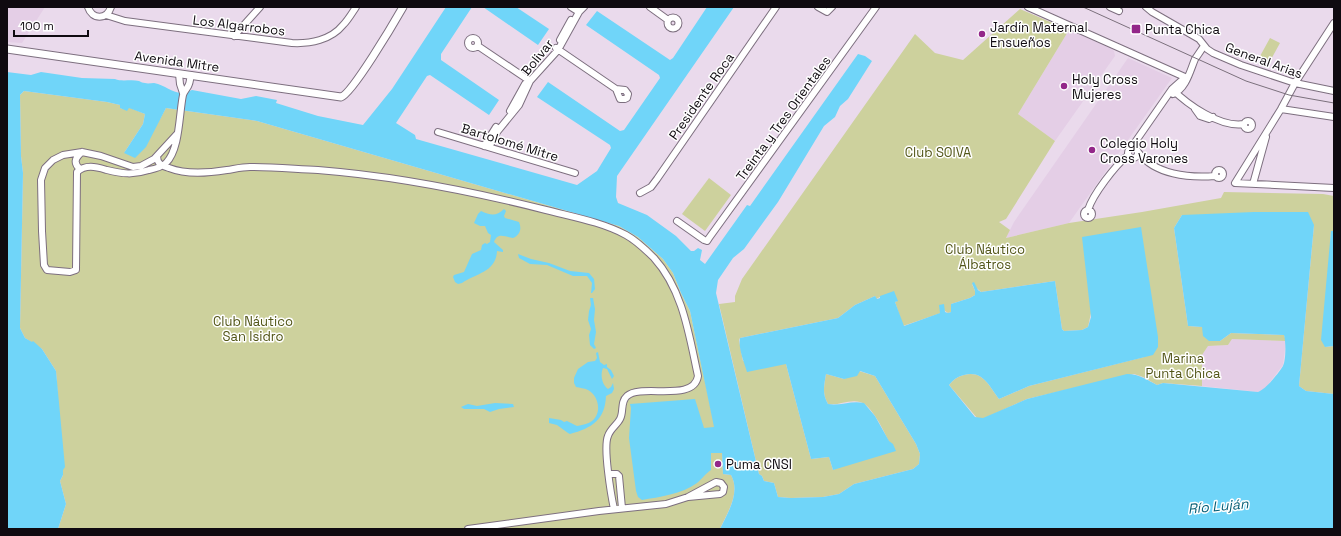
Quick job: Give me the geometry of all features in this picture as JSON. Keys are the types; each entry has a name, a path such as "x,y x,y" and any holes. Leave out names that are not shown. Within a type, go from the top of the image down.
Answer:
{"street":[{"name":"Los Algarrobos","path":"88,7 95,16 102,17 106,15 125,21 234,36 307,44 333,34 343,26 356,7"},
{"path":"106,15 111,7"},
{"path":"234,36 260,7"},
{"name":"Avenida Mitre","path":"7,49 341,97 344,96 357,79 403,7"},
{"name":"Bolivar","path":"486,146 506,119 519,105 528,81 557,49 577,9 584,7"},
{"path":"650,7 668,20"},
{"name":"Presidente Roca","path":"640,193 651,187 657,179 776,7"},
{"path":"818,7 827,12 832,7"},
{"name":"Treinta y Tres Orientales","path":"677,221 707,241 876,7"},
{"path":"1028,7 1186,78"},
{"path":"1110,7 1119,11"},
{"name":"General Arias","path":"1146,7 1154,10 1199,39 1204,46 1213,53 1241,65 1295,83 1334,91"},
{"path":"1334,22 1295,83 1281,109 1235,183 1334,188"},
{"path":"1326,36 1334,37"},
{"path":"478,46 528,81"},
{"path":"1128,155 1134,158 1136,156 1135,150 1137,138 1165,97 1186,78 1204,46"},
{"path":"557,49 619,91"},
{"path":"177,134 145,165 133,167 114,159 82,152 63,155 53,160 45,168 42,174 42,224 44,265 48,270 70,272 76,270 78,189 76,174 80,169 95,167 118,173 140,173 161,166 168,160 175,145 181,115 183,94 179,74"},
{"path":"183,94 189,85 191,75"},
{"path":"1176,88 1195,108 1213,117 1238,125 1244,124"},
{"path":"1281,109 1334,117"},
{"path":"1252,184 1268,129"},
{"name":"Bartolomé Mitre","path":"438,132 575,173"},
{"path":"1088,210 1100,188 1128,155 1128,152 1135,150"},
{"path":"1135,150 1144,160 1152,165 1177,174 1188,176 1215,176"},
{"path":"80,169 76,166 75,160 76,156 82,152"},
{"path":"158,154 164,154 177,171"},
{"path":"158,154 157,162 161,166 177,171 194,173 214,172 247,167 276,167 331,171 408,181 490,196 595,223 613,229 636,241 658,264 678,298 686,320 698,376 695,384 686,388 668,391 636,392 627,395 623,401 620,419 607,438 609,474 614,509"},
{"path":"609,474 617,474 619,476 622,508"},
{"path":"468,529 614,509 666,504 688,497 716,482 721,483 724,487 723,492 720,494 688,497"}],"shaded area":[{"path":"7,7 45,7 22,43 7,42"},
{"name":"Holy Cross Mujeres","path":"1069,30 1112,49 1115,56 1055,141 1018,114"},
{"name":"Colegio Holy Cross Varones","path":"1128,58 1172,78 1069,223 1006,238 1014,222"},
{"path":"1232,339 1286,341 1283,365 1264,390 1258,392 1202,386 1202,355 1208,346 1228,345"}],"green space":[{"path":"1020,9 1069,30 1018,114 1055,141 1006,219 999,222 1010,230 1006,238 1069,223 1221,198 1224,192 1323,194 1334,196 1334,231 1331,231 1325,347 1334,346 1334,394 1306,391 1299,386 1314,225 1182,215 1174,228 1188,326 1202,327 1220,341 1231,333 1284,335 1286,341 1232,339 1228,345 1208,346 1202,355 1202,386 1163,383 1157,385 1134,374 1027,399 983,419 977,418 949,385 956,378 971,374 981,377 989,384 999,399 1029,386 1144,357 1091,313 1088,327 1082,330 1064,331 1062,329 1055,281 981,292 972,284 975,295 951,304 951,312 948,313 940,305 941,313 903,326 895,302 897,301 880,297 876,299 875,296 855,305 838,318 740,338 739,340 743,361 786,364 811,459 829,457 833,470 889,442 877,419 864,404 856,401 828,404 824,393 826,374 844,379 859,371 875,376 916,444 920,454 919,464 913,469 854,484 839,494 823,497 778,497 774,483 764,481 762,476 759,474 719,304 735,302 735,296 742,279 915,34 935,53 963,60"},
{"path":"1270,38 1280,43 1269,63 1259,58"},
{"name":"Club Náutico San Isidro","path":"24,91 107,102 120,105 120,108 127,110 128,107 145,114 143,124 124,153 160,119 166,108 257,121 619,226 638,237 663,259 673,273 690,311 715,428 722,453 723,474 731,475 734,482 734,496 732,503 720,529 58,529 66,504 60,481 63,475 56,371 42,349 25,338 20,328 23,173 21,156 20,95"},
{"path":"709,178 731,195 705,231 682,214"}],"water":[{"name":"Río Luján","path":"446,7 472,7 441,54 441,60 499,100 489,115 430,75 427,76 396,123 415,135 416,139 577,185 597,171 611,148 610,145 537,97 548,82 620,131 624,130 660,78 659,75 586,25 597,11 670,60 673,58 707,7 734,7 617,176 616,197 618,203 647,215 676,236 691,251 698,248 702,250 700,260 705,264 747,205 750,206 858,54 865,56 872,61 848,99 840,106 835,117 824,126 778,202 744,249 733,258 718,280 716,293 759,474 762,476 764,481 774,483 778,497 823,497 839,494 854,484 913,469 919,464 920,454 916,444 875,376 860,371 857,376 844,379 826,374 824,390 826,400 828,404 855,402 864,403 875,416 896,451 833,470 829,457 811,459 786,364 747,372 741,351 740,338 838,318 855,305 875,296 877,299 880,298 880,296 894,291 898,301 895,302 904,326 940,313 939,305 944,304 945,312 951,312 951,304 975,295 972,283 974,282 978,290 981,292 1055,281 1062,329 1064,331 1082,330 1088,327 1091,317 1082,237 1141,227 1158,337 1158,347 1153,355 1029,386 999,399 989,384 981,377 976,375 964,375 954,380 949,385 975,417 983,418 1027,399 1127,374 1140,376 1157,385 1163,383 1258,392 1268,385 1283,366 1285,360 1284,335 1231,333 1220,341 1209,341 1203,336 1202,327 1188,326 1174,228 1182,215 1254,212 1308,212 1314,225 1299,386 1306,391 1334,394 1334,529 720,529 734,496 734,482 731,475 723,474 722,453 711,453 711,470 691,487 670,494 642,500 638,497 636,491 629,438 630,404 695,399 704,428 714,427 690,311 673,273 663,259 638,237 619,226 257,121 166,108 146,147 135,158 124,153 143,124 145,114 129,108 127,111 120,108 120,105 107,102 24,91 20,95 21,156 23,173 20,328 25,338 32,342 33,341 42,349 56,371 65,467 60,481 66,504 58,529 7,529 7,72 31,75 41,72 82,78 136,80 146,83 159,84 172,91 181,93 192,90 241,99 256,96 277,100 276,103 318,116 363,125 392,89"},
{"path":"483,7 516,7 549,29 538,45"},
{"path":"504,209 506,211 504,216 505,218 519,222 519,233 513,238 502,236 497,237 494,242 503,250 503,252 497,251 496,258 493,263 485,271 458,284 455,282 453,277 454,275 464,272 472,254 481,250 482,245 485,243 487,244 490,242 491,235 488,233 485,226 480,226 474,223 478,214 481,211 496,214"},
{"path":"1331,231 1334,231 1334,346 1325,347 1321,340"},
{"path":"518,254 570,271 589,273 594,279 595,289 591,293 592,283 587,276 573,276 547,265 530,264 519,258"},
{"path":"590,298 593,298 595,309 594,320 596,332 594,344 596,348 594,349 590,345 589,335 591,329 588,320 591,305"},
{"path":"598,352 600,362 604,365 607,364 607,367 611,370 614,376 612,379 607,369 603,368 602,380 608,389 613,383 614,389 612,393 606,396 603,411 596,422 585,429 570,434 557,425 549,423 549,418 564,422 567,421 577,426 589,423 595,418 598,405 595,396 584,388 576,387 574,378 578,369 588,362 595,361 597,358 596,353"},
{"path":"495,403 513,404 514,407 490,412 484,409 464,409 461,407 468,404 477,406"}],"tram line":[{"path":"1083,7 1246,81 1289,95 1334,103"}],"place":[{"name":"Punta Chica","path":"1136,29"},
{"name":"Jardín Maternal Ensueños","path":"982,34"},
{"name":"Holy Cross Mujeres","path":"1064,86"},
{"name":"Colegio Holy Cross Varones","path":"1092,150"},
{"name":"Puma CNSI","path":"718,464"}],"park label":[{"name":"Club SOIVA","path":"938,152"},
{"name":"Club Náutico Álbatros","path":"985,256"},
{"name":"Marina Punta Chica","path":"1183,366"}]}
